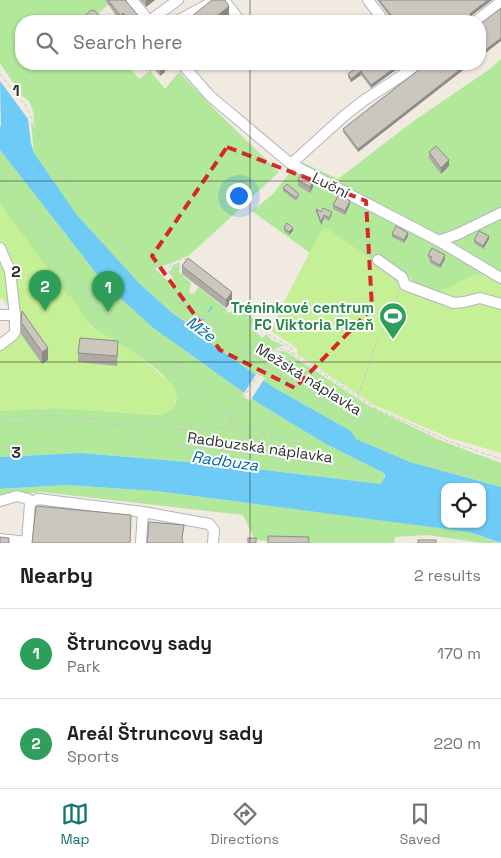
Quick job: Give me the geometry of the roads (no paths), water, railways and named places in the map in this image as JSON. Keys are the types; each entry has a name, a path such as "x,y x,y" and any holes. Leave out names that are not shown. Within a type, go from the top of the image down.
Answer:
{"street":[{"path":"132,0 144,15"},
{"path":"157,15 178,0"},
{"path":"187,15 216,0"},
{"path":"224,0 236,15"},
{"path":"368,0 379,15"},
{"path":"484,15 501,1"},
{"name":"Luční","path":"187,70 210,96 291,164 440,241 501,278"},
{"path":"291,164 344,116 410,70"},
{"path":"440,241 501,212"},
{"path":"0,248 9,265 15,315 15,332 0,345"},
{"path":"378,260 402,277 405,285 454,302 464,302 480,298 501,304"},
{"path":"0,315 15,315"},
{"path":"0,501 17,496 28,499 30,503 27,543 0,539"},
{"path":"30,503 38,498 143,512 209,524 214,530 214,543"},
{"path":"141,543 143,512"}],"water":[{"path":"0,81 28,119 34,153 77,215 139,283 171,312 205,336 213,345 273,387 351,431 356,439 410,462 501,487 501,543 469,532 156,491 65,485 0,489 0,457 80,453 223,465 381,484 385,477 384,473 324,443 260,404 152,327 103,282 0,150"}],"waterway":[{"path":"209,311 212,307"}],"place":[{"name":"Areál Štruncovy sady","path":"45,311"},
{"name":"Štruncovy sady","path":"108,312"},
{"name":"Tréninkové centrum FC Viktoria Plzeň","path":"393,340"}],"water label":[{"name":"Mže","path":"201,329"},
{"name":"Radbuza","path":"225,461"}]}
